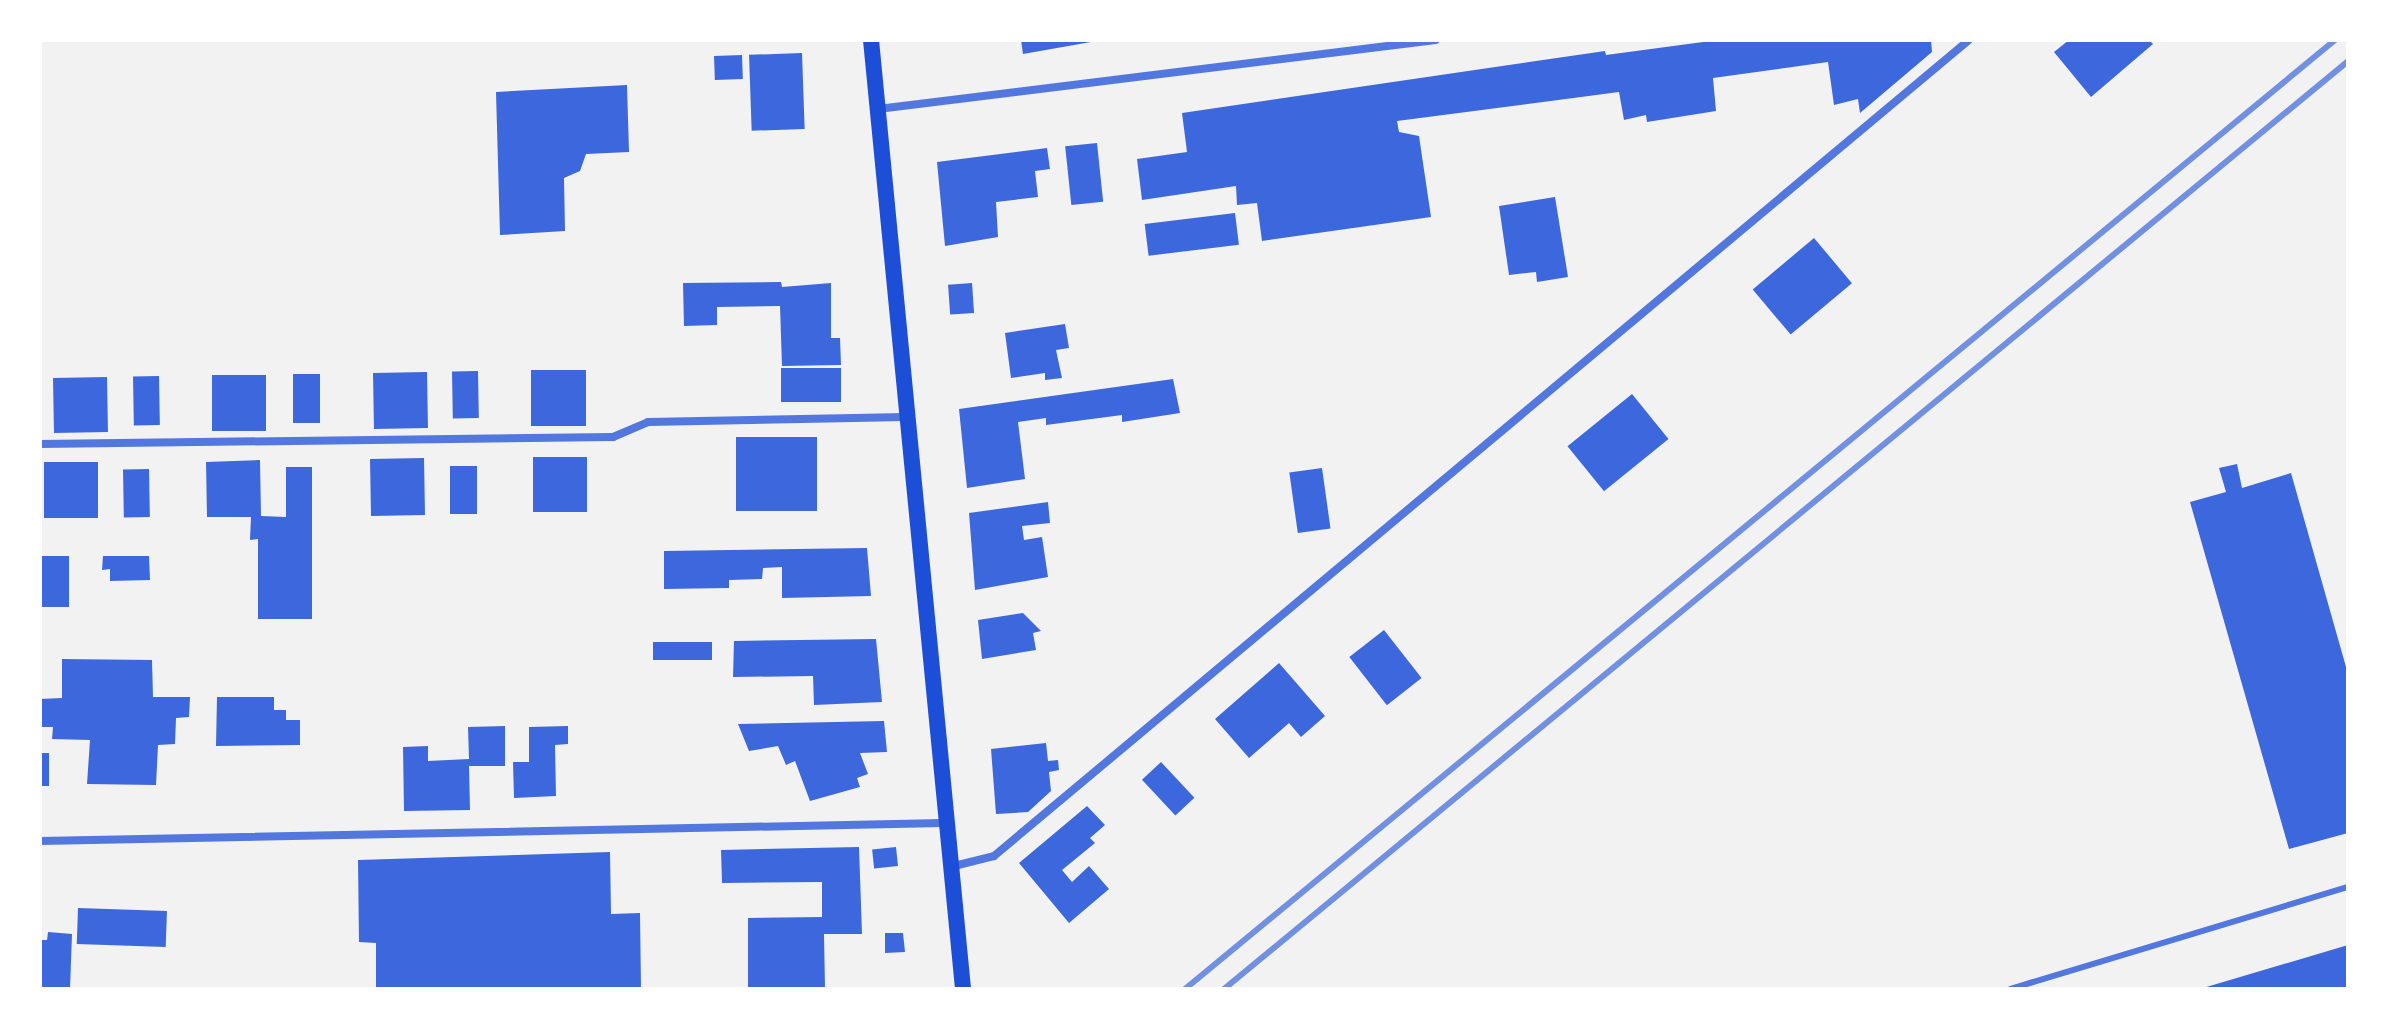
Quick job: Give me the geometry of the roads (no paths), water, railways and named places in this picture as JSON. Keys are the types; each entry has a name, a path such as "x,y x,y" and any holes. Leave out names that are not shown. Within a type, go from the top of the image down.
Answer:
{"main road":[{"path":"871,40 943,823 963,989"}],"street":[{"path":"877,109 1436,40"},
{"path":"949,868 994,856 1969,40"},
{"path":"40,444 613,437 648,422 906,417"},
{"path":"40,841 943,823"}],"lane":[{"path":"2010,989 2348,887"}],"railway":[{"path":"1185,989 2335,40"},
{"path":"1224,989 2348,61"}]}
